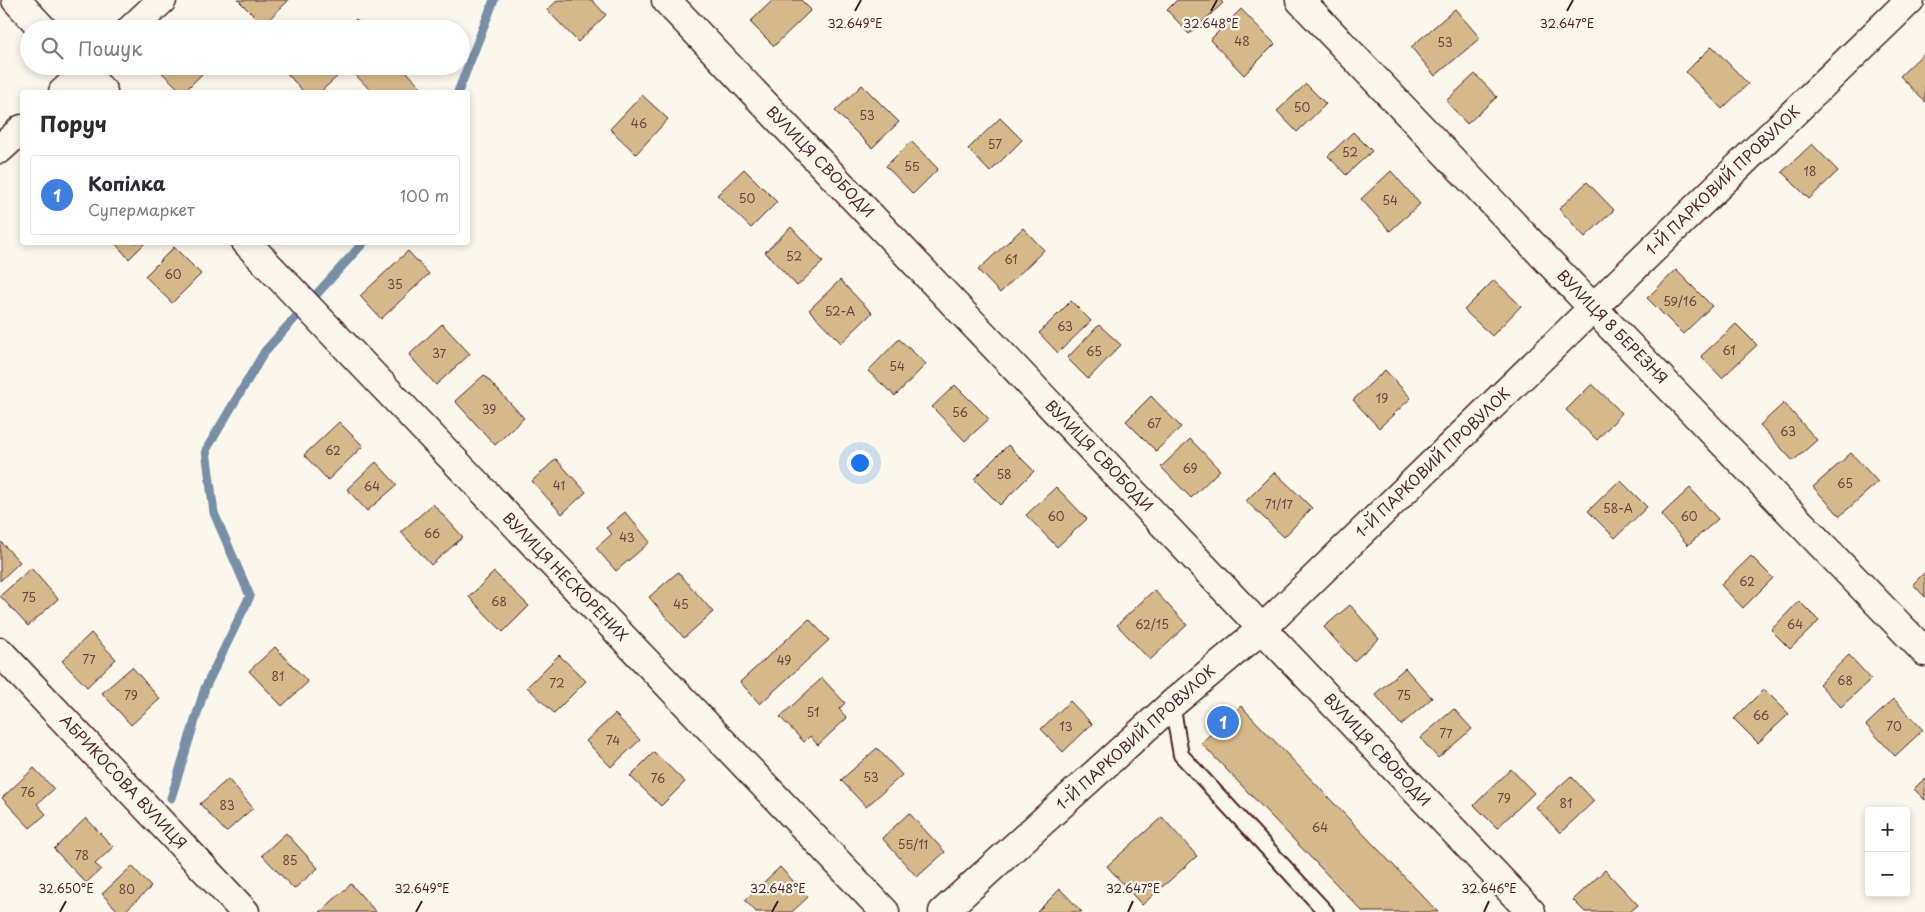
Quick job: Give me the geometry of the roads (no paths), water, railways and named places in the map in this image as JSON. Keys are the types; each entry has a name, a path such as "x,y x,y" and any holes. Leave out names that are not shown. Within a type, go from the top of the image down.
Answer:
{"street":[{"path":"16,0 35,20"},
{"path":"141,20 162,0"},
{"name":"ВУЛИЦЯ СВОБОДИ","path":"666,0 1263,628 1527,911"},
{"name":"ВУЛИЦЯ 8 БЕРЕЗНЯ","path":"1300,0 1592,307 1925,652"},
{"name":"1-Й ПАРКОВИЙ ПРОВУЛОК","path":"943,912 1172,704 1263,628 1910,0"},
{"path":"65,90 79,75"},
{"path":"89,75 101,90"},
{"path":"0,149 20,131"},
{"name":"ВУЛИЦЯ НЕСКОРЕНИХ","path":"249,245 885,912"},
{"name":"АБРИКОСОВА ВУЛИЦЯ","path":"0,652 245,912"}],"lane":[{"path":"1172,704 1181,755 1326,912"}],"waterway":[{"path":"470,61 494,0"},
{"path":"459,90 465,75"},
{"path":"171,798 205,688 250,596 214,513 206,450 265,351 361,245"}],"place":[{"name":"Копілка","path":"1223,722"}]}
